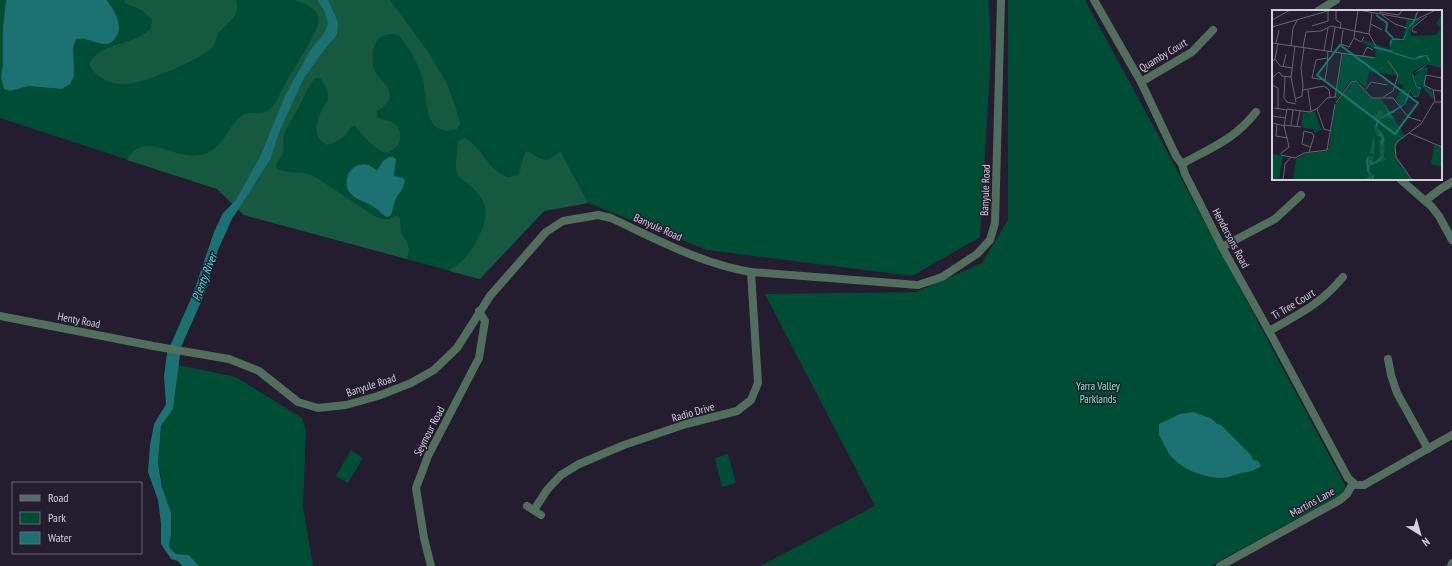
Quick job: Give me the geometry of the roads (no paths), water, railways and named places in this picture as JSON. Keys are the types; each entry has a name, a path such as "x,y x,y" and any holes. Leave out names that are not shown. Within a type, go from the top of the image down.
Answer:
{"street":[{"name":"Banyule Road","path":"153,346 230,359 259,371 298,402 318,408 346,405 378,396 411,383 434,370 457,348 479,311 490,296 546,232 562,220 598,215 611,218 707,261 734,270 918,285 942,277 977,254 990,240 995,223 1002,0"},
{"name":"Hendersons Road","path":"1094,0 1141,82 1222,247 1269,331 1344,472 1353,483"},
{"path":"1320,10 1336,0"},
{"name":"Quamby Court","path":"1141,82 1192,52 1212,30"},
{"path":"1182,164 1228,140 1246,124 1256,112"},
{"path":"1401,180 1406,186 1426,200 1436,211 1452,240"},
{"path":"1426,200 1452,182"},
{"path":"1222,247 1275,219 1301,195"},
{"name":"Radio Drive","path":"541,515 530,508 562,475 579,464 624,444 686,424 737,411 751,400 758,382 751,272"},
{"name":"Ti Tree Court","path":"1269,331 1320,301 1343,277"},
{"name":"Seymour Road","path":"431,566 424,538 416,488 428,456 479,358 485,321 479,311"},
{"name":"Henty Road","path":"0,316 153,346"},
{"path":"1388,359 1397,393 1428,449"},
{"path":"1353,483 1360,486 1364,485 1452,435"},
{"name":"Martins Lane","path":"1220,566 1340,500 1347,494 1353,483"}],"water":[{"path":"6,0 107,0 119,23 118,33 113,41 108,44 102,44 80,38 76,39 73,47 74,76 70,84 62,89 29,86 10,91 4,89 1,78"},
{"name":"Plenty River","path":"317,0 328,0 338,22 337,34 304,78 279,132 270,160 232,219 218,250 208,284 181,347 173,409 161,426 158,463 162,487 171,513 170,548 176,554 189,555 199,566 182,566 178,561 171,559 161,544 161,523 158,500 148,472 150,445 154,424 166,404 164,376 167,353 193,294 214,232 223,213 236,200 260,157 285,96 310,51 325,32 328,24 324,10"},
{"path":"389,157 396,159 394,175 404,178 405,181 403,188 395,201 390,216 387,217 374,207 350,193 348,190 347,177 354,168 364,164 371,166 377,171 383,161"},
{"path":"1193,412 1209,418 1221,425 1251,455 1253,460 1258,461 1261,466 1251,471 1229,477 1214,478 1198,474 1176,461 1169,453 1159,435 1159,424 1180,414"}],"park label":[{"name":"Yarra Valley Parklands","path":"1098,392"}]}
